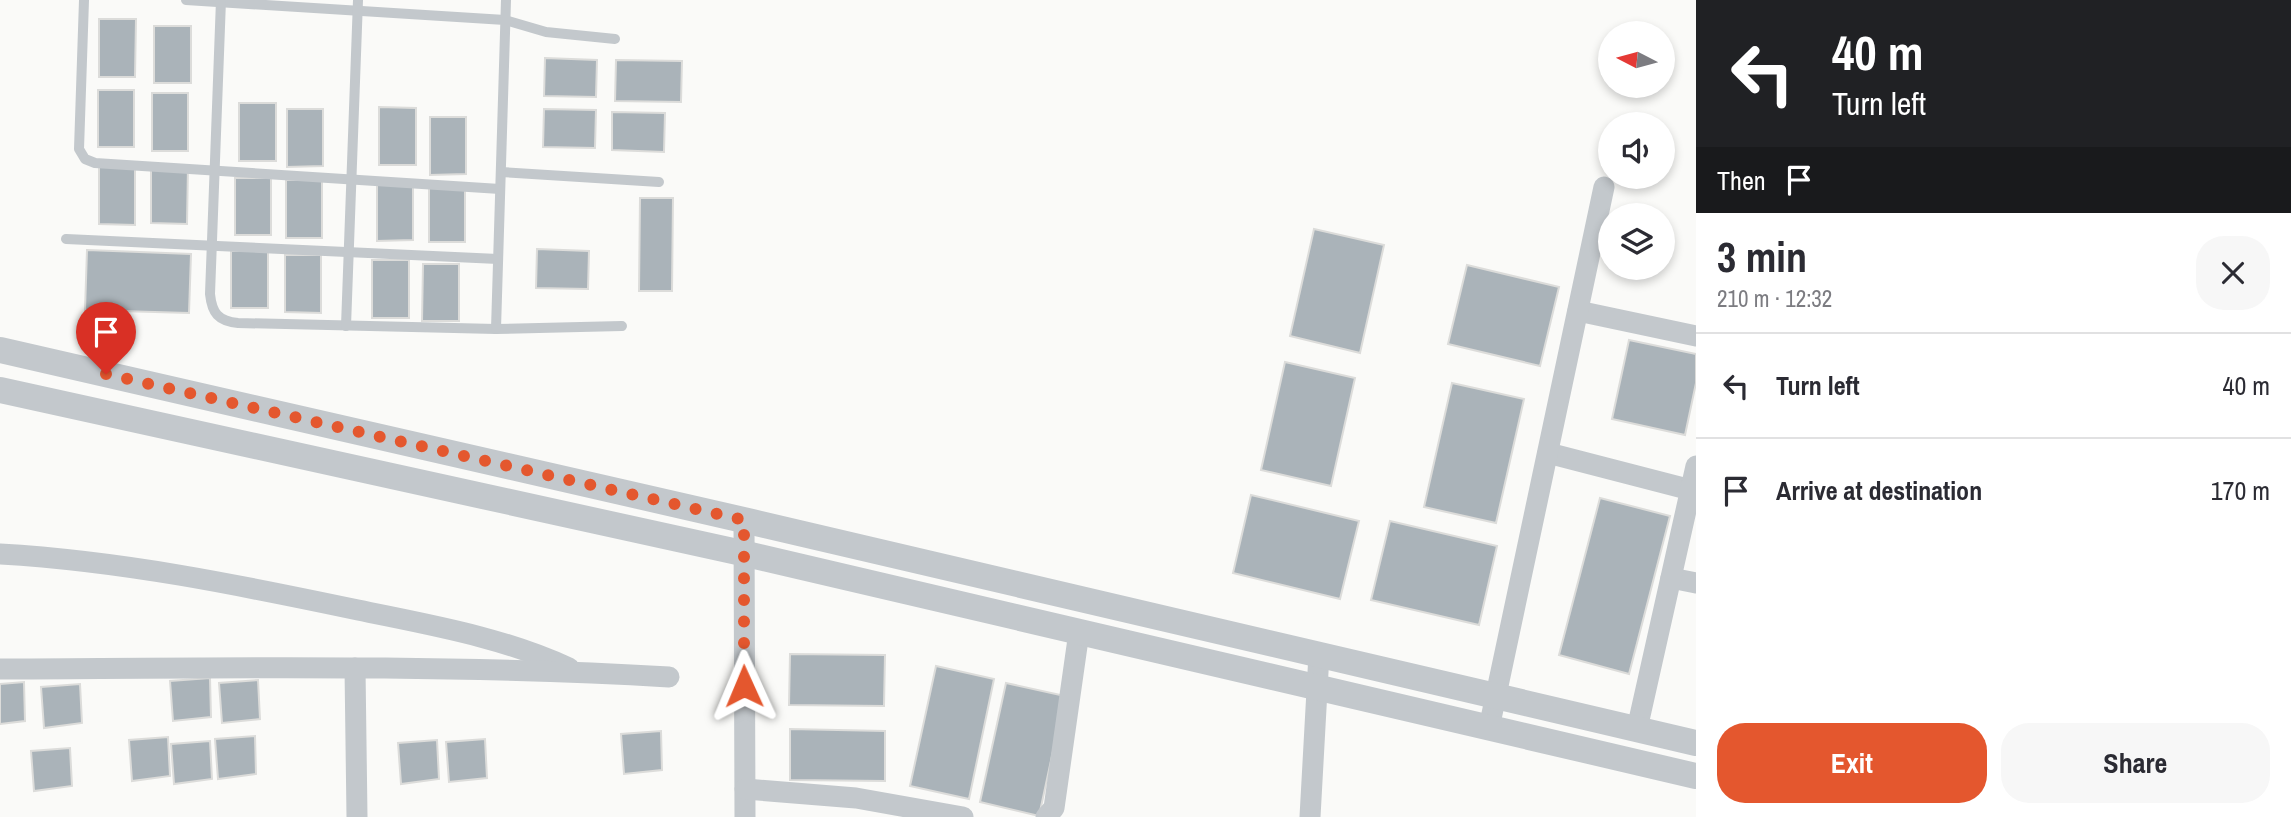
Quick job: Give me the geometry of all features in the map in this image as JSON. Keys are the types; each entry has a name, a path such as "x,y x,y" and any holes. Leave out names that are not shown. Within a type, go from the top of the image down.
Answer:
{"street":[{"path":"1489,728 1604,189"},
{"path":"1578,311 1696,336"},
{"path":"0,350 744,520 1696,743"},
{"path":"0,390 742,553 1696,776"},
{"path":"1548,453 1691,490"},
{"path":"1637,729 1696,466"},
{"path":"744,520 742,553 745,817"},
{"path":"0,554 93,560 247,586 467,633 530,650 576,671"},
{"path":"1671,578 1696,583"},
{"path":"1046,817 1054,808 1079,632"},
{"path":"1310,817 1315,688 1319,654"},
{"path":"355,668 357,817"},
{"path":"0,669 355,668 576,671 669,677"},
{"path":"745,789 856,798 963,817"}],"lane":[{"path":"84,0 79,149 85,159 96,163 500,189"},
{"path":"186,0 358,5 505,20 546,32 615,39"},
{"path":"496,329 506,0"},
{"path":"221,1 209,295 212,311 219,318 238,323 496,329 622,326"},
{"path":"346,326 358,5"},
{"path":"501,172 659,182"},
{"path":"66,239 498,259"}],"building":[{"path":"99,19 136,19 135,77 99,77"},
{"path":"154,26 191,26 191,83 154,83"},
{"path":"545,58 597,60 596,97 544,96"},
{"path":"616,60 682,61 681,102 615,101"},
{"path":"98,90 134,90 134,147 98,147"},
{"path":"152,93 188,93 188,151 152,151"},
{"path":"239,103 276,103 276,161 239,161"},
{"path":"379,107 416,108 416,165 379,165"},
{"path":"287,109 323,109 323,166 287,167"},
{"path":"544,109 596,110 595,148 543,147"},
{"path":"612,112 665,113 664,152 612,150"},
{"path":"430,117 466,117 466,174 430,175"},
{"path":"151,166 188,166 187,224 151,223"},
{"path":"99,167 135,167 135,225 99,224"},
{"path":"235,178 271,178 271,235 235,235"},
{"path":"286,180 322,180 322,238 286,238"},
{"path":"377,183 413,183 413,240 377,241"},
{"path":"429,185 465,185 465,242 429,242"},
{"path":"640,198 673,198 672,291 639,291"},
{"path":"1314,229 1384,245 1360,353 1290,336"},
{"path":"537,249 589,251 588,289 536,288"},
{"path":"87,250 191,254 189,313 85,310"},
{"path":"231,251 268,251 268,308 231,308"},
{"path":"285,255 321,255 321,313 285,312"},
{"path":"372,260 409,260 409,318 372,318"},
{"path":"423,264 459,264 459,321 422,321"},
{"path":"1467,265 1559,287 1540,366 1448,344"},
{"path":"1629,340 1696,354 1696,383 1685,435 1612,419"},
{"path":"1285,362 1355,378 1331,486 1261,470"},
{"path":"1452,383 1524,399 1496,523 1424,507"},
{"path":"1251,495 1359,521 1340,599 1233,573"},
{"path":"1600,498 1670,516 1629,674 1559,655"},
{"path":"1390,521 1497,546 1479,625 1371,600"},
{"path":"790,654 885,655 884,706 789,705"},
{"path":"936,666 994,679 969,799 910,786"},
{"path":"210,678 211,717 173,721 170,681"},
{"path":"258,680 260,719 222,723 219,683"},
{"path":"24,682 25,721 0,724 0,684"},
{"path":"1006,683 1065,696 1039,816 980,802"},
{"path":"80,684 82,723 44,728 41,687"},
{"path":"790,729 885,731 885,781 790,780"},
{"path":"661,731 662,770 624,774 621,734"},
{"path":"255,736 256,774 218,779 215,739"},
{"path":"168,737 170,776 132,781 129,740"},
{"path":"485,739 487,778 449,782 446,742"},
{"path":"437,740 439,779 401,784 398,743"},
{"path":"210,741 212,779 174,784 171,744"},
{"path":"70,748 72,786 34,791 31,751"}],"route":[{"path":"106,374 744,520 744,686"}]}
